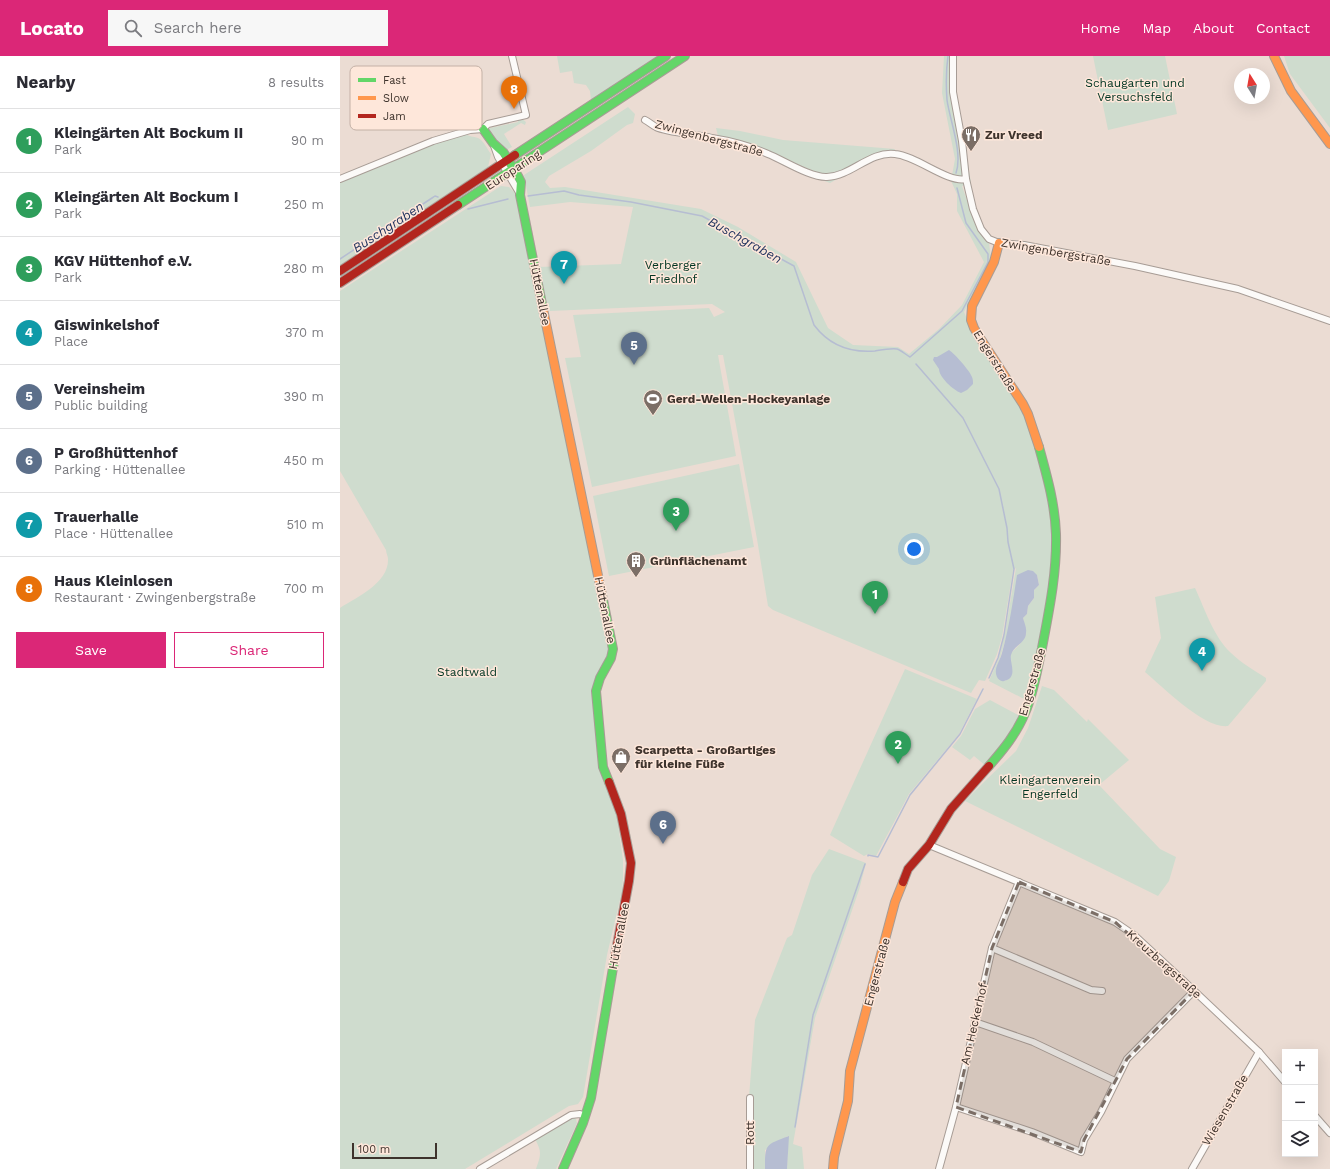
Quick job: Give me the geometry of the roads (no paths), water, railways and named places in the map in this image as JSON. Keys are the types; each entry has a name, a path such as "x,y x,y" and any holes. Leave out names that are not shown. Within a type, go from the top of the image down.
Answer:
{"street":[{"path":"505,162 504,153 493,143 483,129 488,124 526,115 512,56"},
{"name":"Europaring","path":"340,271 666,56"},
{"name":"Europaring","path":"340,283 685,56"},
{"path":"953,56 953,92 962,141 966,179"},
{"path":"1274,56 1281,76 1288,89 1330,144"},
{"name":"Zwingenbergstraße","path":"645,120 656,127 720,139 753,148 814,175 826,178 837,175 876,156 895,154 906,156 948,176 960,180 966,179 973,209 981,229 989,239 999,243 1024,246 1135,266 1238,289 1330,321"},
{"path":"340,179 433,141 470,130"},
{"name":"Hüttenallee","path":"505,162 510,171 521,182 520,195 613,649 611,658 600,678 596,691 603,767 621,814 631,863 629,881 610,978 591,1098 586,1116 563,1169"},
{"name":"Engerstraße","path":"833,1169 834,1157 848,1101 850,1071 895,902 908,869 929,845 951,809 1007,745 1024,714 1039,662 1051,602 1056,559 1056,533 1053,502 1036,439 1028,414 1023,404 982,341 971,320 972,306 994,262 999,243"},
{"name":"Kreuzbergstraße","path":"929,845 1115,922 1134,935 1194,990 1259,1052 1282,1079"},
{"name":"Am Heckerhof","path":"939,1169 956,1107 992,948 1018,882"},
{"path":"992,948 1091,990 1102,991"},
{"path":"956,1107 1032,1132 1081,1152 1084,1140 1101,1112 1127,1059 1194,990"},
{"path":"975,1022 1033,1042 1115,1081"},
{"name":"Wiesenstraße","path":"1192,1169 1259,1052"},
{"name":"Rott","path":"750,1098 750,1169"},
{"path":"480,1169 571,1116 580,1114 586,1116"},
{"path":"1318,1119 1330,1133"}],"water":[{"path":"949,350 971,374 973,379 973,384 961,393 941,376 939,369 933,360 934,357 937,357"},
{"path":"1028,570 1033,571 1037,575 1039,585 1034,590 1034,598 1028,606 1027,614 1023,618 1026,629 1024,639 1014,649 1011,655 1011,677 1002,681 997,678 996,671 1007,634 1017,575"},
{"path":"789,1136 787,1169 765,1169 765,1155 768,1146 775,1141"}],"waterway":[{"path":"948,56 946,78 947,100 957,147 958,165 956,173"},
{"name":"Buschgraben","path":"528,196 564,191 579,195 631,202 702,216 794,266 814,325 826,338 841,346 857,351 897,349 910,357 962,311 988,262 988,254 966,223 957,188"},
{"name":"Buschgraben","path":"340,259 435,196 438,197"},
{"name":"Buschgraben","path":"468,209 508,199"},
{"path":"916,364 963,418 999,489 1014,569 1004,635 998,658 989,678"},
{"path":"868,856 878,857 910,795 960,734 983,689"},
{"path":"795,1127 813,1015 865,864"}],"place":[{"name":"Haus Kleinlosen","path":"514,109"},
{"name":"Zur Vreed","path":"971,152"},
{"name":"Trauerhalle","path":"564,284"},
{"name":"Vereinsheim","path":"634,365"},
{"name":"Gerd-Wellen-Hockeyanlage","path":"653,416"},
{"name":"KGV Hüttenhof e.V.","path":"676,531"},
{"name":"Grünflächenamt","path":"636,578"},
{"name":"Kleingärten Alt Bockum II","path":"875,614"},
{"name":"Giswinkelshof","path":"1202,671"},
{"name":"Kleingärten Alt Bockum I","path":"898,764"},
{"name":"Scarpetta - Großartiges für kleine Füße","path":"621,774"},
{"name":"P Großhüttenhof","path":"663,844"}],"park label":[{"name":"Schaugarten und Versuchsfeld","path":"1135,90"},
{"name":"Verberger Friedhof","path":"673,272"},
{"name":"Stadtwald","path":"467,672"},
{"name":"Kleingartenverein Engerfeld","path":"1050,787"}]}
